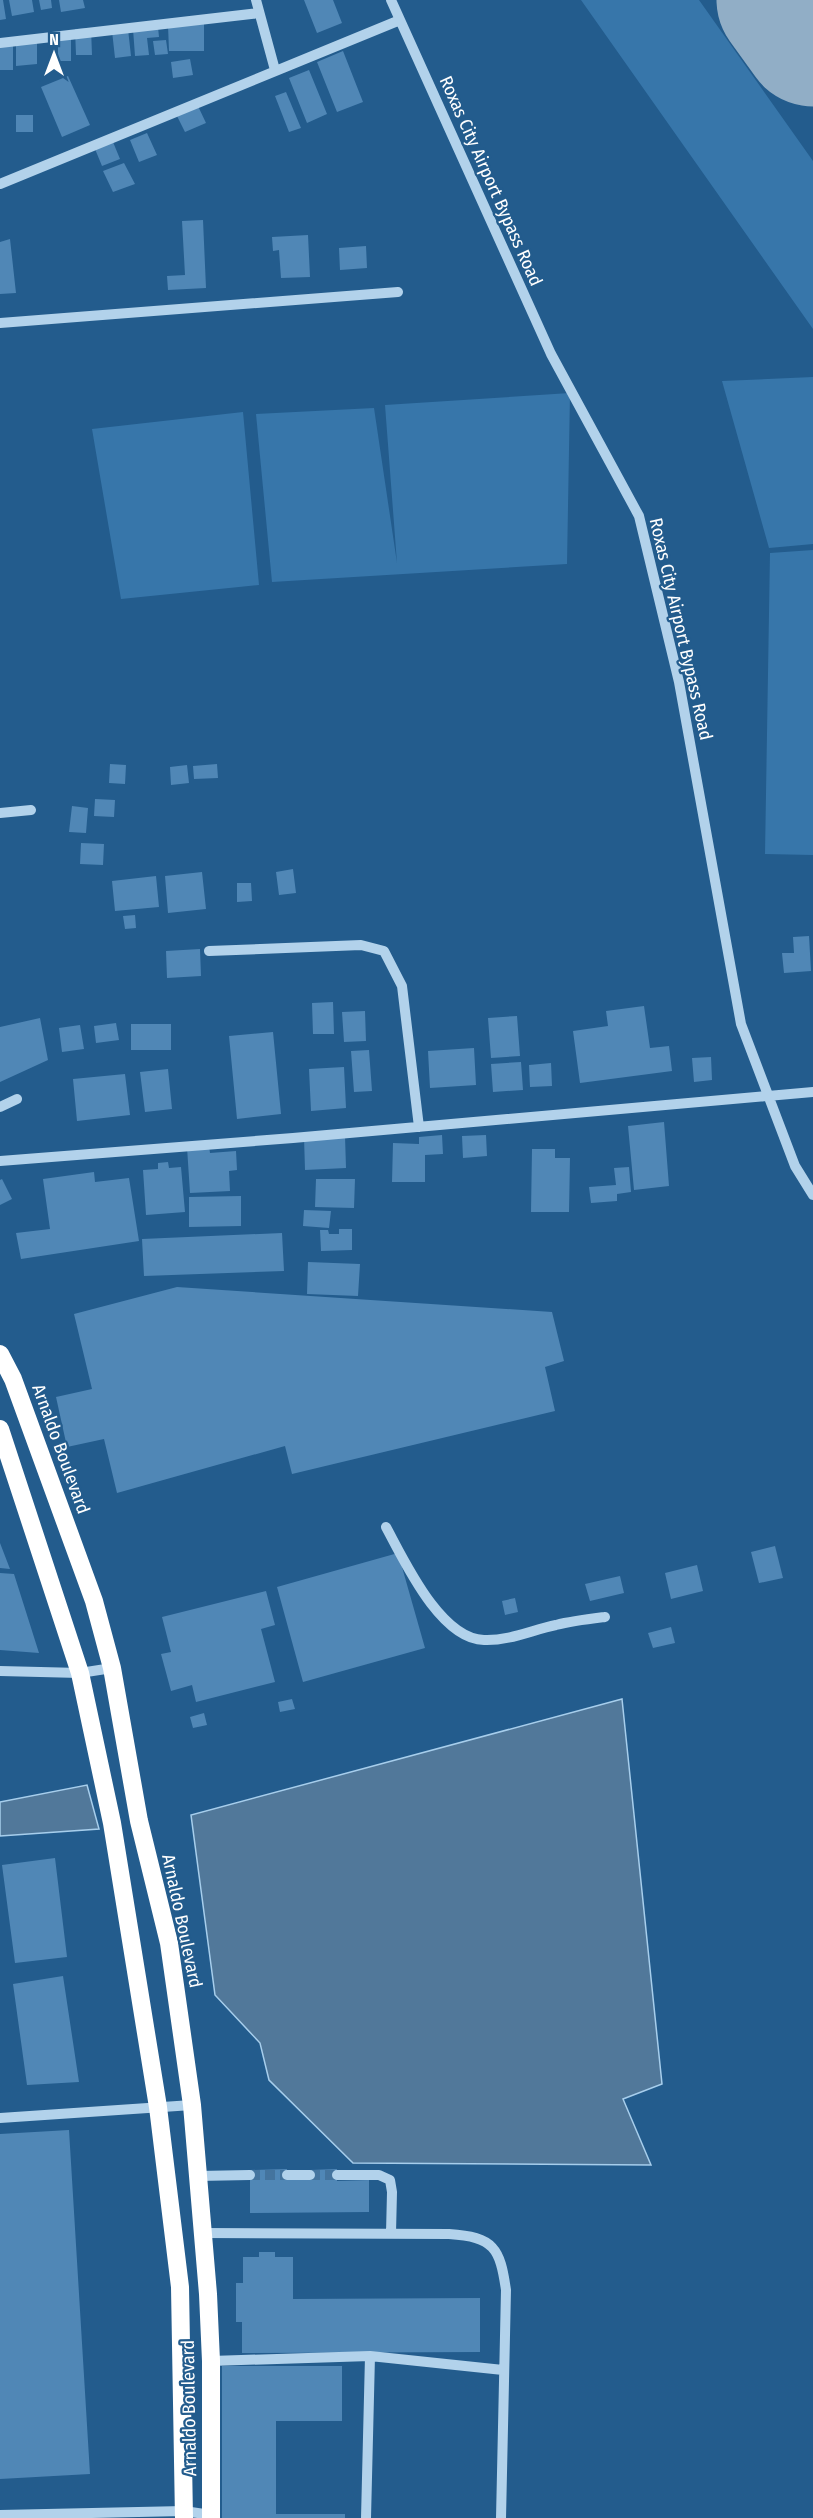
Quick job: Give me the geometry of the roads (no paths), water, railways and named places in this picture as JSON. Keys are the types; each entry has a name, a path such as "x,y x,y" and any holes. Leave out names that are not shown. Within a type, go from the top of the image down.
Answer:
{"highway":[{"name":"Arnaldo Boulevard","path":"0,1354 6,1379 90,1589 112,1668 139,1821 169,1943 192,2105 203,2233 211,2361 212,2516"},
{"name":"Arnaldo Boulevard","path":"0,1429 80,1673 112,1823 158,2107 180,2287 184,2515"}],"street":[{"path":"256,0 275,70"},
{"name":"Roxas City Airport Bypass Road","path":"391,0 551,354 639,516 679,682 741,1024 795,1166 813,1195"},
{"path":"0,44 43,37 259,13"},
{"path":"0,183 400,20"},
{"path":"0,322 398,292"},
{"path":"0,813 31,810"},
{"path":"209,951 361,945 384,951 402,986 419,1126"},
{"path":"0,1161 813,1092"},
{"path":"0,1107 17,1099"},
{"path":"386,1527 431,1604 457,1631 482,1640 518,1636 555,1625 605,1617"},
{"path":"0,1671 80,1673 112,1668"},
{"path":"0,2118 192,2105"},
{"path":"198,2176 250,2175"},
{"path":"287,2175 310,2175"},
{"path":"337,2175 379,2175 390,2180 391,2233"},
{"path":"203,2233 468,2235 486,2242 498,2253 506,2290 501,2518"},
{"path":"211,2361 370,2356 503,2370"},
{"path":"366,2518 370,2356"},
{"path":"0,2515 212,2516"}],"tunnel":[{"path":"250,2175 287,2175"},
{"path":"310,2175 337,2175"}]}
